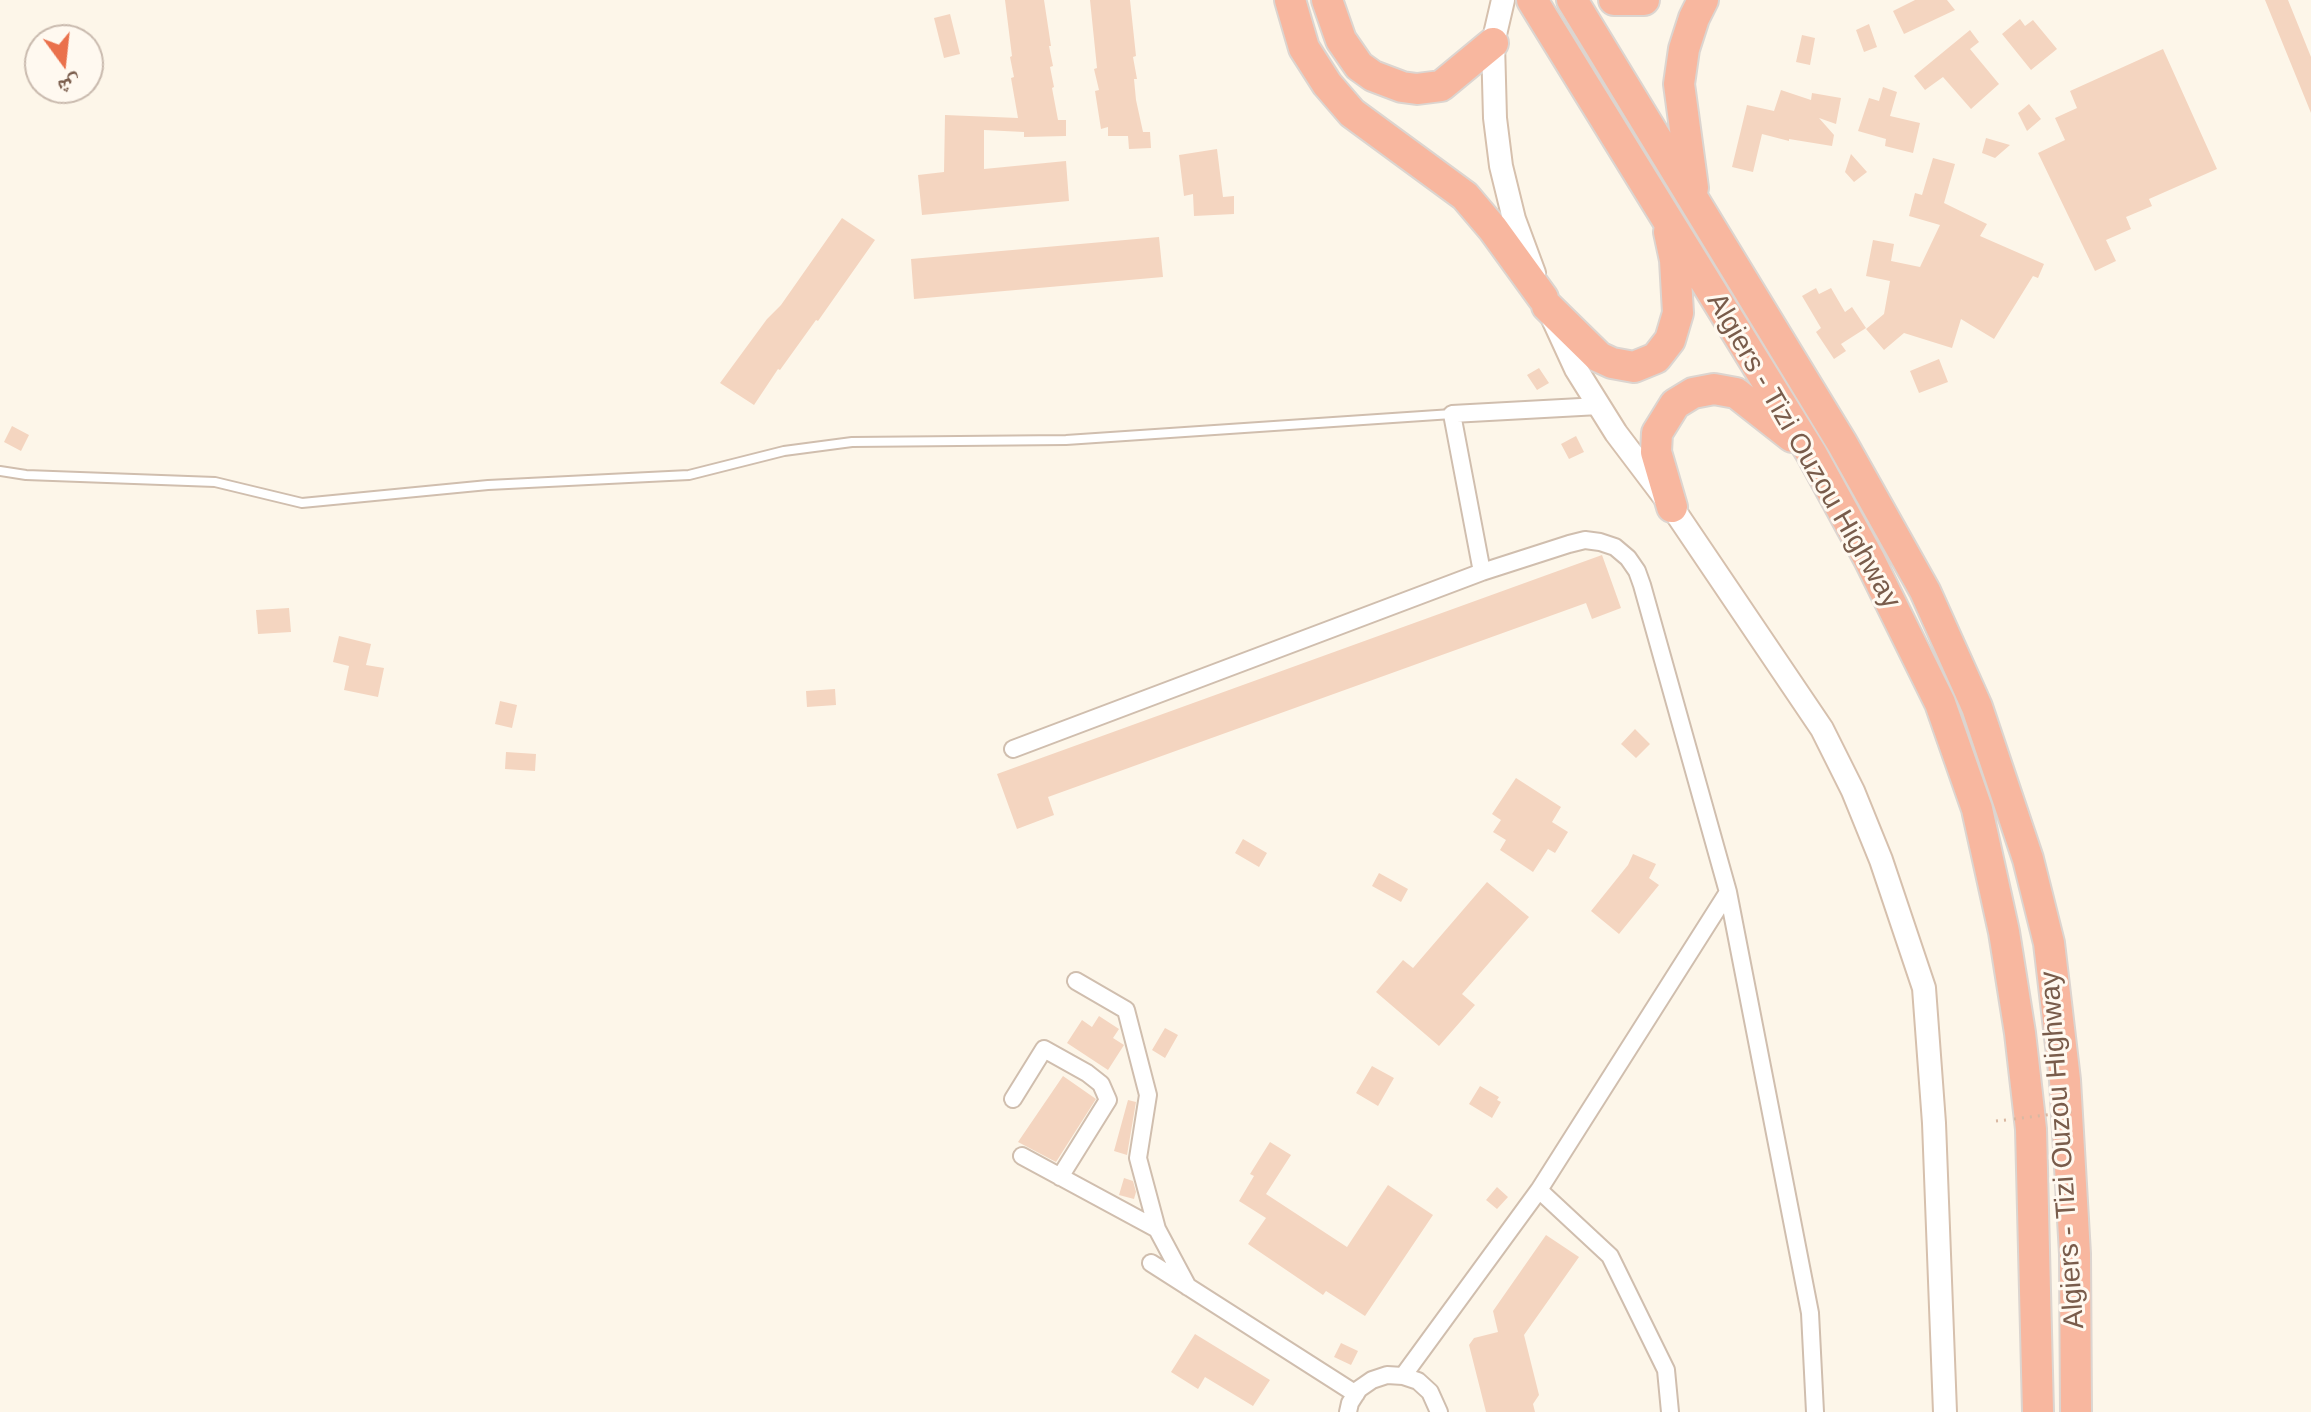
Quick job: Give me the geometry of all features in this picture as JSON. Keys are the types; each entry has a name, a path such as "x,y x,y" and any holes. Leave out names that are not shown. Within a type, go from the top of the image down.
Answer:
{"highway":[{"path":"1290,0 1304,48 1327,84 1352,113 1465,196 1493,229 1545,302 1599,357 1612,363 1634,367 1656,358 1670,340 1678,313 1675,260 1665,214"},
{"path":"1327,0 1341,40 1359,66 1373,76 1402,87 1441,86 1493,43"},
{"name":"Algiers - Tizi Ouzou Highway","path":"1532,0 1811,453 1869,559 1940,703 1977,809 2004,932 2020,1033 2031,1129 2038,1412"},
{"name":"Algiers - Tizi Ouzou Highway","path":"1572,0 1842,443 1925,591 1977,707 2028,859 2049,943 2065,1080 2075,1254 2076,1412"},
{"path":"1614,0 1644,0"},
{"path":"1695,202 1679,84 1684,49 1703,0"},
{"path":"1672,507 1656,452 1657,433 1675,404 1693,393 1714,389 1736,393 1811,453"}],"main road":[{"path":"1503,0 1493,43 1495,118 1501,166 1514,219 1545,302 1576,369 1616,433 1672,507 1822,729 1853,791 1875,846 1924,988 1934,1123 1945,1412"}],"street":[{"path":"1482,572 1452,414 1599,406"},
{"path":"1013,749 1482,572 1585,540 1615,547 1628,558 1642,585 1728,892 1810,1313 1815,1412"},
{"path":"1403,1376 1539,1190 1728,892"},
{"path":"1076,981 1126,1010 1148,1095 1138,1158 1157,1229 1188,1287"},
{"path":"1013,1099 1044,1049 1101,1084 1108,1100 1060,1177"},
{"path":"1022,1156 1157,1229"},
{"path":"1539,1190 1610,1256 1666,1370 1670,1412"},
{"path":"1151,1263 1356,1394"},
{"path":"1348,1412 1356,1394 1372,1380 1387,1375 1418,1381 1430,1392 1439,1412"}],"lane":[{"path":"0,471 26,475 215,482 302,503 488,485 689,475 784,451 852,442 1066,440 1452,414"}],"path":[{"path":"2014,1119 2077,1111"}],"building":[{"path":"1005,0 1044,0 1053,66 1050,67 1052,88 1058,120 1066,120 1066,136 1024,137 1024,132 984,130 984,169 1066,161 1069,201 922,215 918,175 944,172 945,115 1018,118 1011,78 1014,77"},
{"path":"1090,0 1130,0 1136,56 1133,57 1137,79 1134,79 1136,100 1143,132 1150,132 1151,148 1129,149 1128,136 1108,136 1108,127 1101,129 1095,91 1099,90 1094,69 1097,68"},
{"path":"1915,0 1947,0 1955,10 1904,34 1893,11"},
{"path":"2265,0 2288,0 2311,57 2311,113"},
{"path":"950,14 960,54 944,58 934,18"},
{"path":"2020,19 2025,26 2033,20 2057,49 2031,70 2002,34"},
{"path":"1869,24 1877,47 1864,52 1856,30"},
{"path":"1970,30 1979,42 1970,49 1999,84 1971,109 1943,77 1925,90 1914,76"},
{"path":"1802,35 1815,38 1810,65 1796,62"},
{"path":"2163,49 2217,169 2149,199 2152,206 2126,217 2131,229 2106,240 2116,261 2095,271 2038,153 2065,140 2055,118 2077,108 2070,91"},
{"path":"1883,87 1897,92 1890,116 1920,123 1913,153 1885,146 1886,139 1858,131 1869,98 1879,101"},
{"path":"1781,90 1811,100 1812,93 1841,98 1836,124 1819,118 1834,135 1832,146 1762,134 1753,172 1732,167 1747,105 1774,111"},
{"path":"2029,104 2041,119 2027,131 2018,113"},
{"path":"1986,138 2010,145 1995,158 1982,153"},
{"path":"1217,149 1223,197 1234,196 1234,214 1194,216 1193,194 1184,196 1179,155"},
{"path":"1851,154 1867,172 1854,182 1845,172"},
{"path":"1933,158 1955,164 1944,203 1987,224 1980,236 2044,264 2038,278 2033,276 1994,339 1961,319 1952,348 1904,333 1884,350 1866,329 1884,314 1890,281 1866,276 1873,240 1894,244 1891,261 1920,267 1940,225 1909,216 1915,193 1922,195"},
{"path":"842,218 875,240 754,405 720,383 767,319 781,305"},
{"path":"1159,237 1163,277 914,299 911,259"},
{"path":"1816,288 1819,294 1831,288 1845,312 1852,307 1866,328 1841,344 1846,351 1834,359 1816,332 1821,328 1802,296"},
{"path":"1939,359 1948,382 1919,393 1910,371"},
{"path":"1539,368 1549,383 1537,390 1527,375"},
{"path":"12,426 29,435 21,451 4,442"},
{"path":"1576,436 1584,452 1569,459 1561,444"},
{"path":"1602,555 1621,608 1592,619 1586,603 1048,797 1054,815 1017,829 997,774"},
{"path":"289,608 291,632 258,634 256,610"},
{"path":"339,636 371,644 366,665 384,668 378,697 344,690 349,666 333,662"},
{"path":"835,689 836,705 807,707 806,691"},
{"path":"500,701 517,705 512,728 495,724"},
{"path":"1635,729 1650,744 1636,758 1621,744"},
{"path":"506,752 536,754 535,771 505,769"},
{"path":"1516,778 1561,807 1552,822 1568,832 1555,853 1548,849 1533,872 1500,850 1506,840 1493,832 1501,820 1492,814"},
{"path":"1243,839 1267,853 1259,867 1235,853"},
{"path":"1633,854 1656,864 1649,878 1659,885 1619,934 1591,911 1628,865"},
{"path":"1379,873 1408,889 1401,902 1372,886"},
{"path":"1487,882 1529,917 1462,994 1475,1005 1439,1046 1376,992 1403,960 1413,968"},
{"path":"1099,1016 1119,1029 1113,1038 1124,1045 1108,1070 1067,1043 1082,1020 1092,1027"},
{"path":"1165,1028 1178,1035 1165,1058 1152,1050"},
{"path":"1372,1066 1394,1078 1378,1106 1356,1093"},
{"path":"1063,1076 1096,1099 1056,1162 1018,1142"},
{"path":"1480,1086 1499,1097 1497,1100 1501,1102 1492,1118 1469,1104"},
{"path":"1128,1100 1136,1102 1127,1155 1114,1151"},
{"path":"1270,1142 1291,1155 1266,1194 1347,1247 1388,1185 1433,1215 1365,1316 1326,1291 1323,1295 1248,1244 1266,1218 1239,1201 1254,1176 1250,1174"},
{"path":"1124,1178 1133,1181 1134,1199 1119,1195"},
{"path":"1497,1187 1508,1197 1497,1209 1486,1200"},
{"path":"1546,1235 1579,1257 1524,1335 1539,1395 1533,1404 1535,1412 1486,1412 1469,1345 1474,1338 1498,1332 1493,1311"},
{"path":"1195,1334 1270,1380 1253,1406 1205,1377 1198,1389 1171,1372"},
{"path":"1341,1343 1358,1351 1351,1365 1334,1357"}]}
